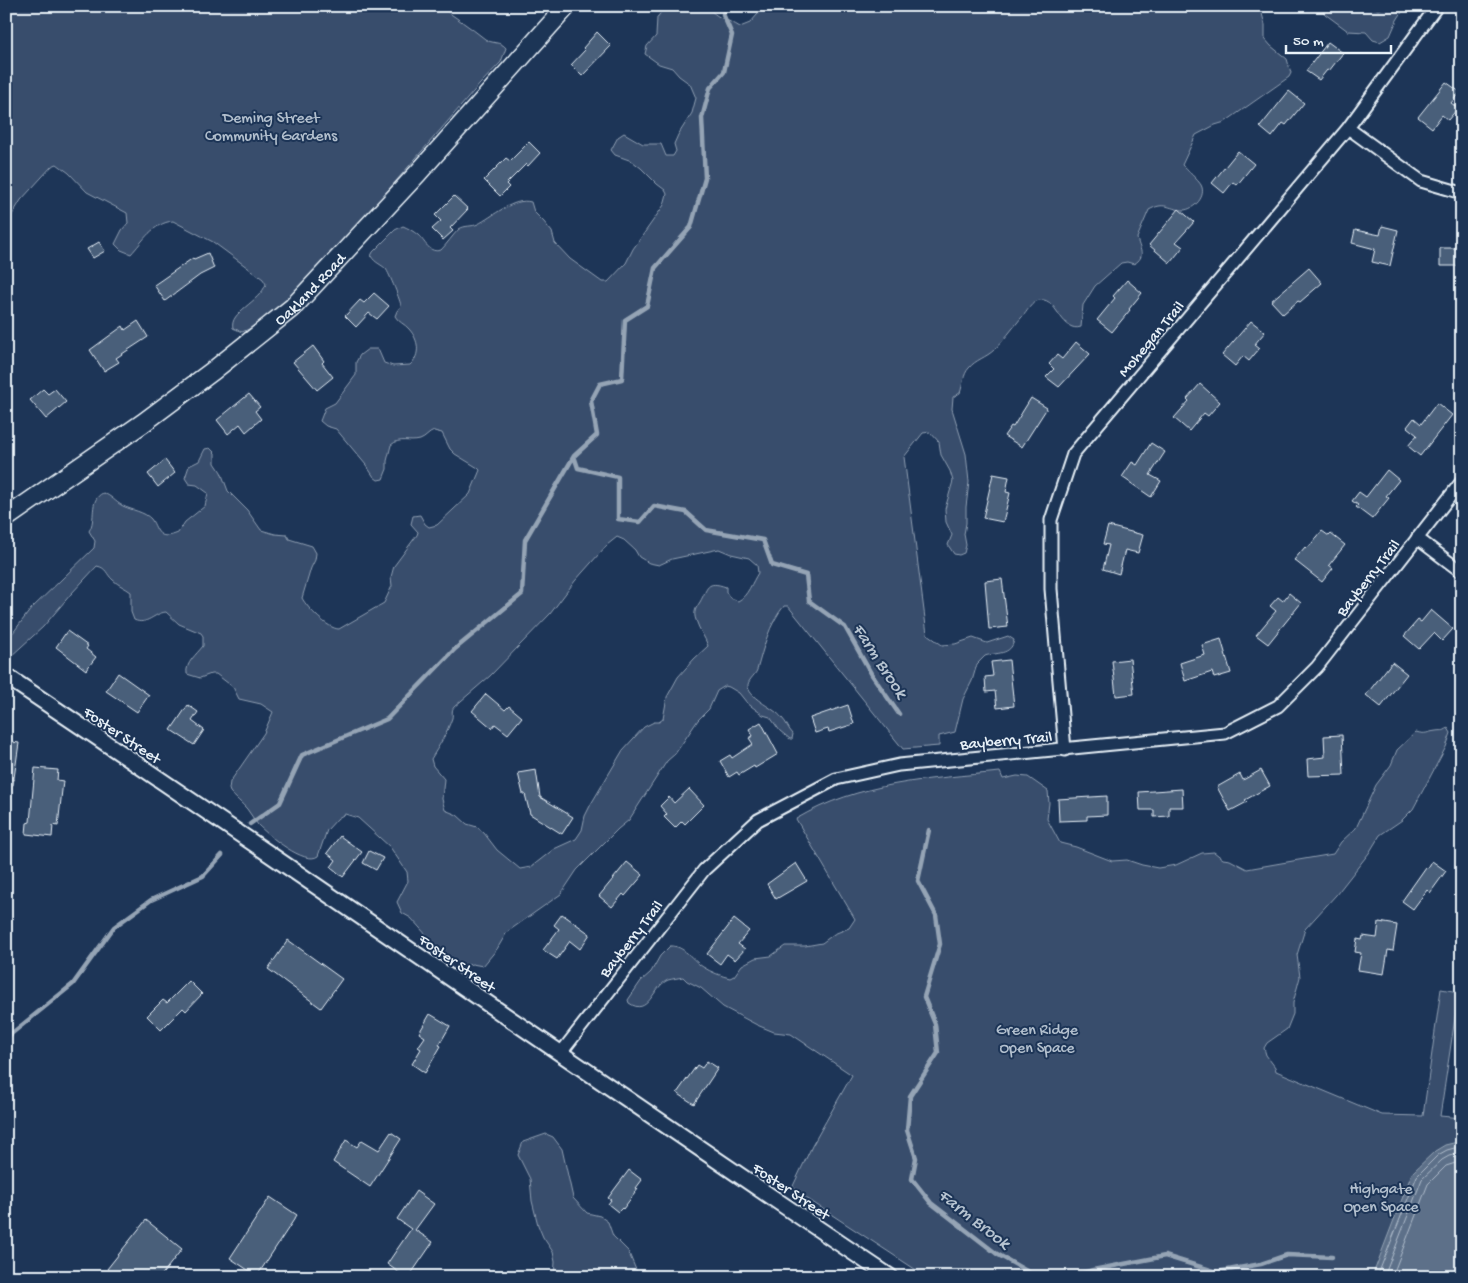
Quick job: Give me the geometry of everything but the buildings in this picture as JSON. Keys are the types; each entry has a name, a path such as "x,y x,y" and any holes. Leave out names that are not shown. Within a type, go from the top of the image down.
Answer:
{"main road":[{"name":"Oakland Road","path":"6,518 143,423 214,370 293,307 412,180 567,6"}],"street":[{"name":"Mohegan Trail","path":"1065,750 1051,589 1051,520 1073,454 1348,128 1437,6"},
{"path":"1348,128 1421,181 1462,193"},
{"name":"Bayberry Trail","path":"560,1054 704,870 758,820 836,779 899,765 1225,733 1278,706 1317,667 1462,481"},
{"path":"1417,538 1462,572"},
{"name":"Foster Street","path":"6,676 890,1277"}],"green space":[{"name":"Deming Street Community Gardens","path":"6,6 439,6 487,41 501,44 506,48 501,62 293,300 258,325 242,332 233,328 233,322 240,312 263,290 266,284 263,279 213,242 173,221 166,222 154,229 131,254 121,250 115,244 128,223 127,213 87,192 69,173 57,164 52,166 21,200 6,225"},
{"path":"665,6 708,6 714,14 740,27 750,23 765,6 1260,6 1265,25 1265,39 1287,59 1291,73 1289,77 1225,122 1196,135 1182,165 1201,185 1201,198 1191,208 1183,210 1159,206 1149,210 1137,238 1141,252 1140,258 1134,264 1121,263 1095,286 1083,305 1081,327 1069,326 1049,302 1044,300 1036,301 994,350 967,370 960,393 953,397 952,409 966,454 969,482 964,553 954,554 948,545 952,535 946,522 945,509 953,481 941,455 939,442 930,432 923,433 904,457 927,634 942,645 955,644 973,638 987,643 1008,636 1014,640 1010,649 985,656 977,664 972,681 963,699 955,732 939,736 939,746 903,749 788,606 784,606 770,629 757,670 748,687 758,700 779,714 793,734 792,739 780,731 770,717 763,715 747,703 739,693 725,686 717,691 709,709 698,720 675,754 667,761 629,820 577,870 561,894 507,932 497,949 483,966 472,964 464,966 454,961 437,947 411,918 402,913 397,902 408,881 407,872 390,847 358,818 345,814 338,818 327,830 318,856 312,858 305,857 287,848 263,830 247,809 230,792 230,782 264,733 273,712 261,704 239,699 233,687 216,674 200,678 187,674 190,662 203,646 203,636 201,633 179,624 166,612 143,621 134,620 131,612 131,592 115,582 103,568 97,566 43,627 10,657 6,657 6,642 31,609 94,548 95,541 89,531 94,505 98,496 103,493 123,506 145,515 151,519 158,532 162,535 168,536 178,533 185,522 205,506 208,493 197,485 189,484 185,478 189,466 199,461 205,449 210,448 215,453 215,463 221,472 228,491 247,510 261,530 287,535 289,539 312,546 316,553 315,560 302,598 318,617 329,626 339,629 384,603 392,586 391,577 394,566 418,532 411,524 413,516 420,515 429,527 437,525 470,494 480,470 455,454 450,449 442,433 434,431 420,440 398,441 391,445 387,469 383,479 378,480 336,429 326,426 320,421 325,408 335,403 356,375 356,362 360,355 368,349 378,349 384,363 393,366 410,365 416,357 417,343 415,338 409,329 395,316 401,306 392,281 386,269 371,256 395,230 403,226 418,235 430,249 441,250 459,229 478,224 503,208 524,201 531,202 534,212 552,232 555,243 570,259 602,282 608,282 626,263 633,249 664,205 667,194 641,168 632,161 615,155 611,150 618,137 624,133 643,144 661,144 666,156 673,156 676,151 674,144 692,113 696,98 690,84 672,68 659,64 645,54 647,46 656,36 657,18","holes":["617,537 624,540 635,550 639,557 649,563 659,565 672,559 719,549 749,558 757,565 758,573 747,592 738,601 730,598 726,592 726,587 715,584 706,589 696,608 695,615 697,624 708,646 678,677 667,697 663,719 644,727 623,750 591,804 585,816 582,830 576,839 554,849 531,867 520,869 497,850 477,827 467,824 457,815 445,810 442,799 444,779 433,766 431,759 448,729 454,707 490,676 550,614 575,581 607,545"]},
{"path":"1319,6 1372,6 1378,10 1385,6 1402,6 1404,9 1390,36 1380,42 1373,40 1366,32 1348,31 1325,14"},
{"path":"1448,728 1451,733 1446,747 1413,809 1402,820 1380,835 1369,853 1336,895 1305,929 1297,955 1300,977 1293,1003 1293,1014 1287,1029 1267,1043 1264,1048 1276,1071 1382,1115 1423,1116 1441,989 1459,992 1440,1116 1462,1118 1462,1277 927,1277 800,1194 793,1186 812,1146 852,1075 791,1034 774,1032 723,1007 701,988 683,977 668,980 646,1004 636,1006 629,1003 628,1000 641,981 651,972 660,956 670,946 684,950 706,969 730,978 734,976 742,965 755,958 771,956 785,946 805,946 822,943 834,934 849,928 855,919 796,819 844,797 895,784 947,777 1000,772 1003,779 1017,776 1028,777 1048,791 1047,819 1060,843 1112,861 1127,860 1158,868 1176,865 1202,853 1214,852 1223,859 1230,860 1247,869 1333,854 1341,842 1356,828 1376,785 1391,765 1397,750 1416,732 1424,733"},
{"path":"546,1134 553,1137 562,1149 573,1198 587,1213 600,1216 608,1222 613,1236 628,1251 639,1277 554,1277 555,1262 553,1252 538,1225 532,1201 530,1179 518,1155 523,1142"}],"water":[{"path":"1462,1141 1462,1277 1372,1277 1412,1173 1435,1151 1445,1145"}],"waterway":[{"name":"Farm Brook","path":"727,6 723,14 732,35 724,72 710,88 702,118 705,178 691,227 655,268 647,306 625,320 622,379 600,384 591,401 597,435 574,456 578,468 618,477 618,519 640,522 654,506 686,512 706,530 763,540 772,565 806,575 809,601 845,627 872,675 899,714"},
{"path":"250,824 280,803 302,755 387,719 455,649 522,594 525,540 574,456"},
{"name":"Farm Brook","path":"929,830 918,881 936,915 940,944 924,997 935,1024 938,1053 910,1096 907,1130 916,1158 912,1179 931,1203 997,1254 1037,1277"},
{"path":"6,1038 73,984 114,927 151,900 203,876 222,855"},
{"name":"Farm Brook","path":"1071,1277 1093,1270 1165,1256 1217,1272 1261,1264 1287,1255 1332,1257"}],"park label":[{"name":"Green Ridge Open Space","path":"1037,1037"},
{"name":"Highgate Open Space","path":"1381,1196"}]}
